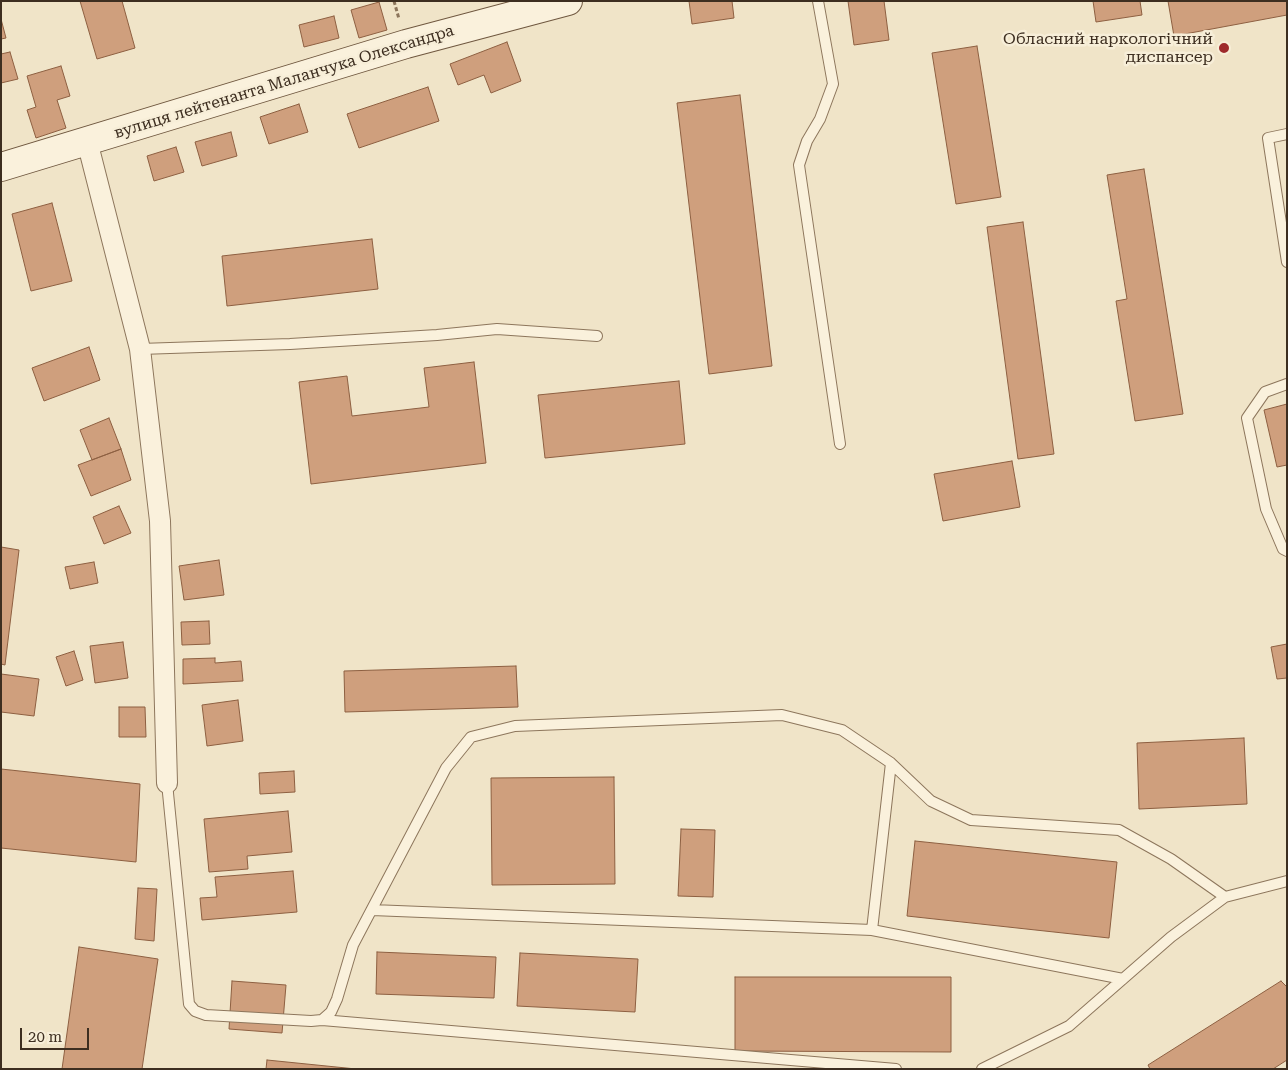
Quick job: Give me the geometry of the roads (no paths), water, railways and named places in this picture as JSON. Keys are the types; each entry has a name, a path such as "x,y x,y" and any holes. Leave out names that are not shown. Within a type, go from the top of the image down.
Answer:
{"street":[{"name":"вулиця лейтенанта Маланчука Олександра","path":"1,167 406,44 568,1"},
{"path":"87,140 140,349 160,521 167,783"}],"lane":[{"path":"818,1 833,84 820,119 807,141 800,165 840,444"},
{"path":"1287,134 1268,138 1287,262"},
{"path":"140,349 309,343 437,335 497,329 597,336"},
{"path":"1287,384 1266,392 1247,418 1266,509 1283,549 1287,551"},
{"path":"322,1020 331,1012 337,999 353,945 446,768 471,737 514,726 782,715 842,730 890,763 931,801 972,820 1119,830 1171,859 1225,896"},
{"path":"872,930 890,763"},
{"path":"167,783 189,1004 195,1011 206,1015 322,1020 896,1069"},
{"path":"982,1069 1068,1026 1171,937 1225,896 1287,881"},
{"path":"372,910 872,930 1123,979"}],"place":[{"name":"Обласний наркологічний диспансер","path":"1224,48"}]}
